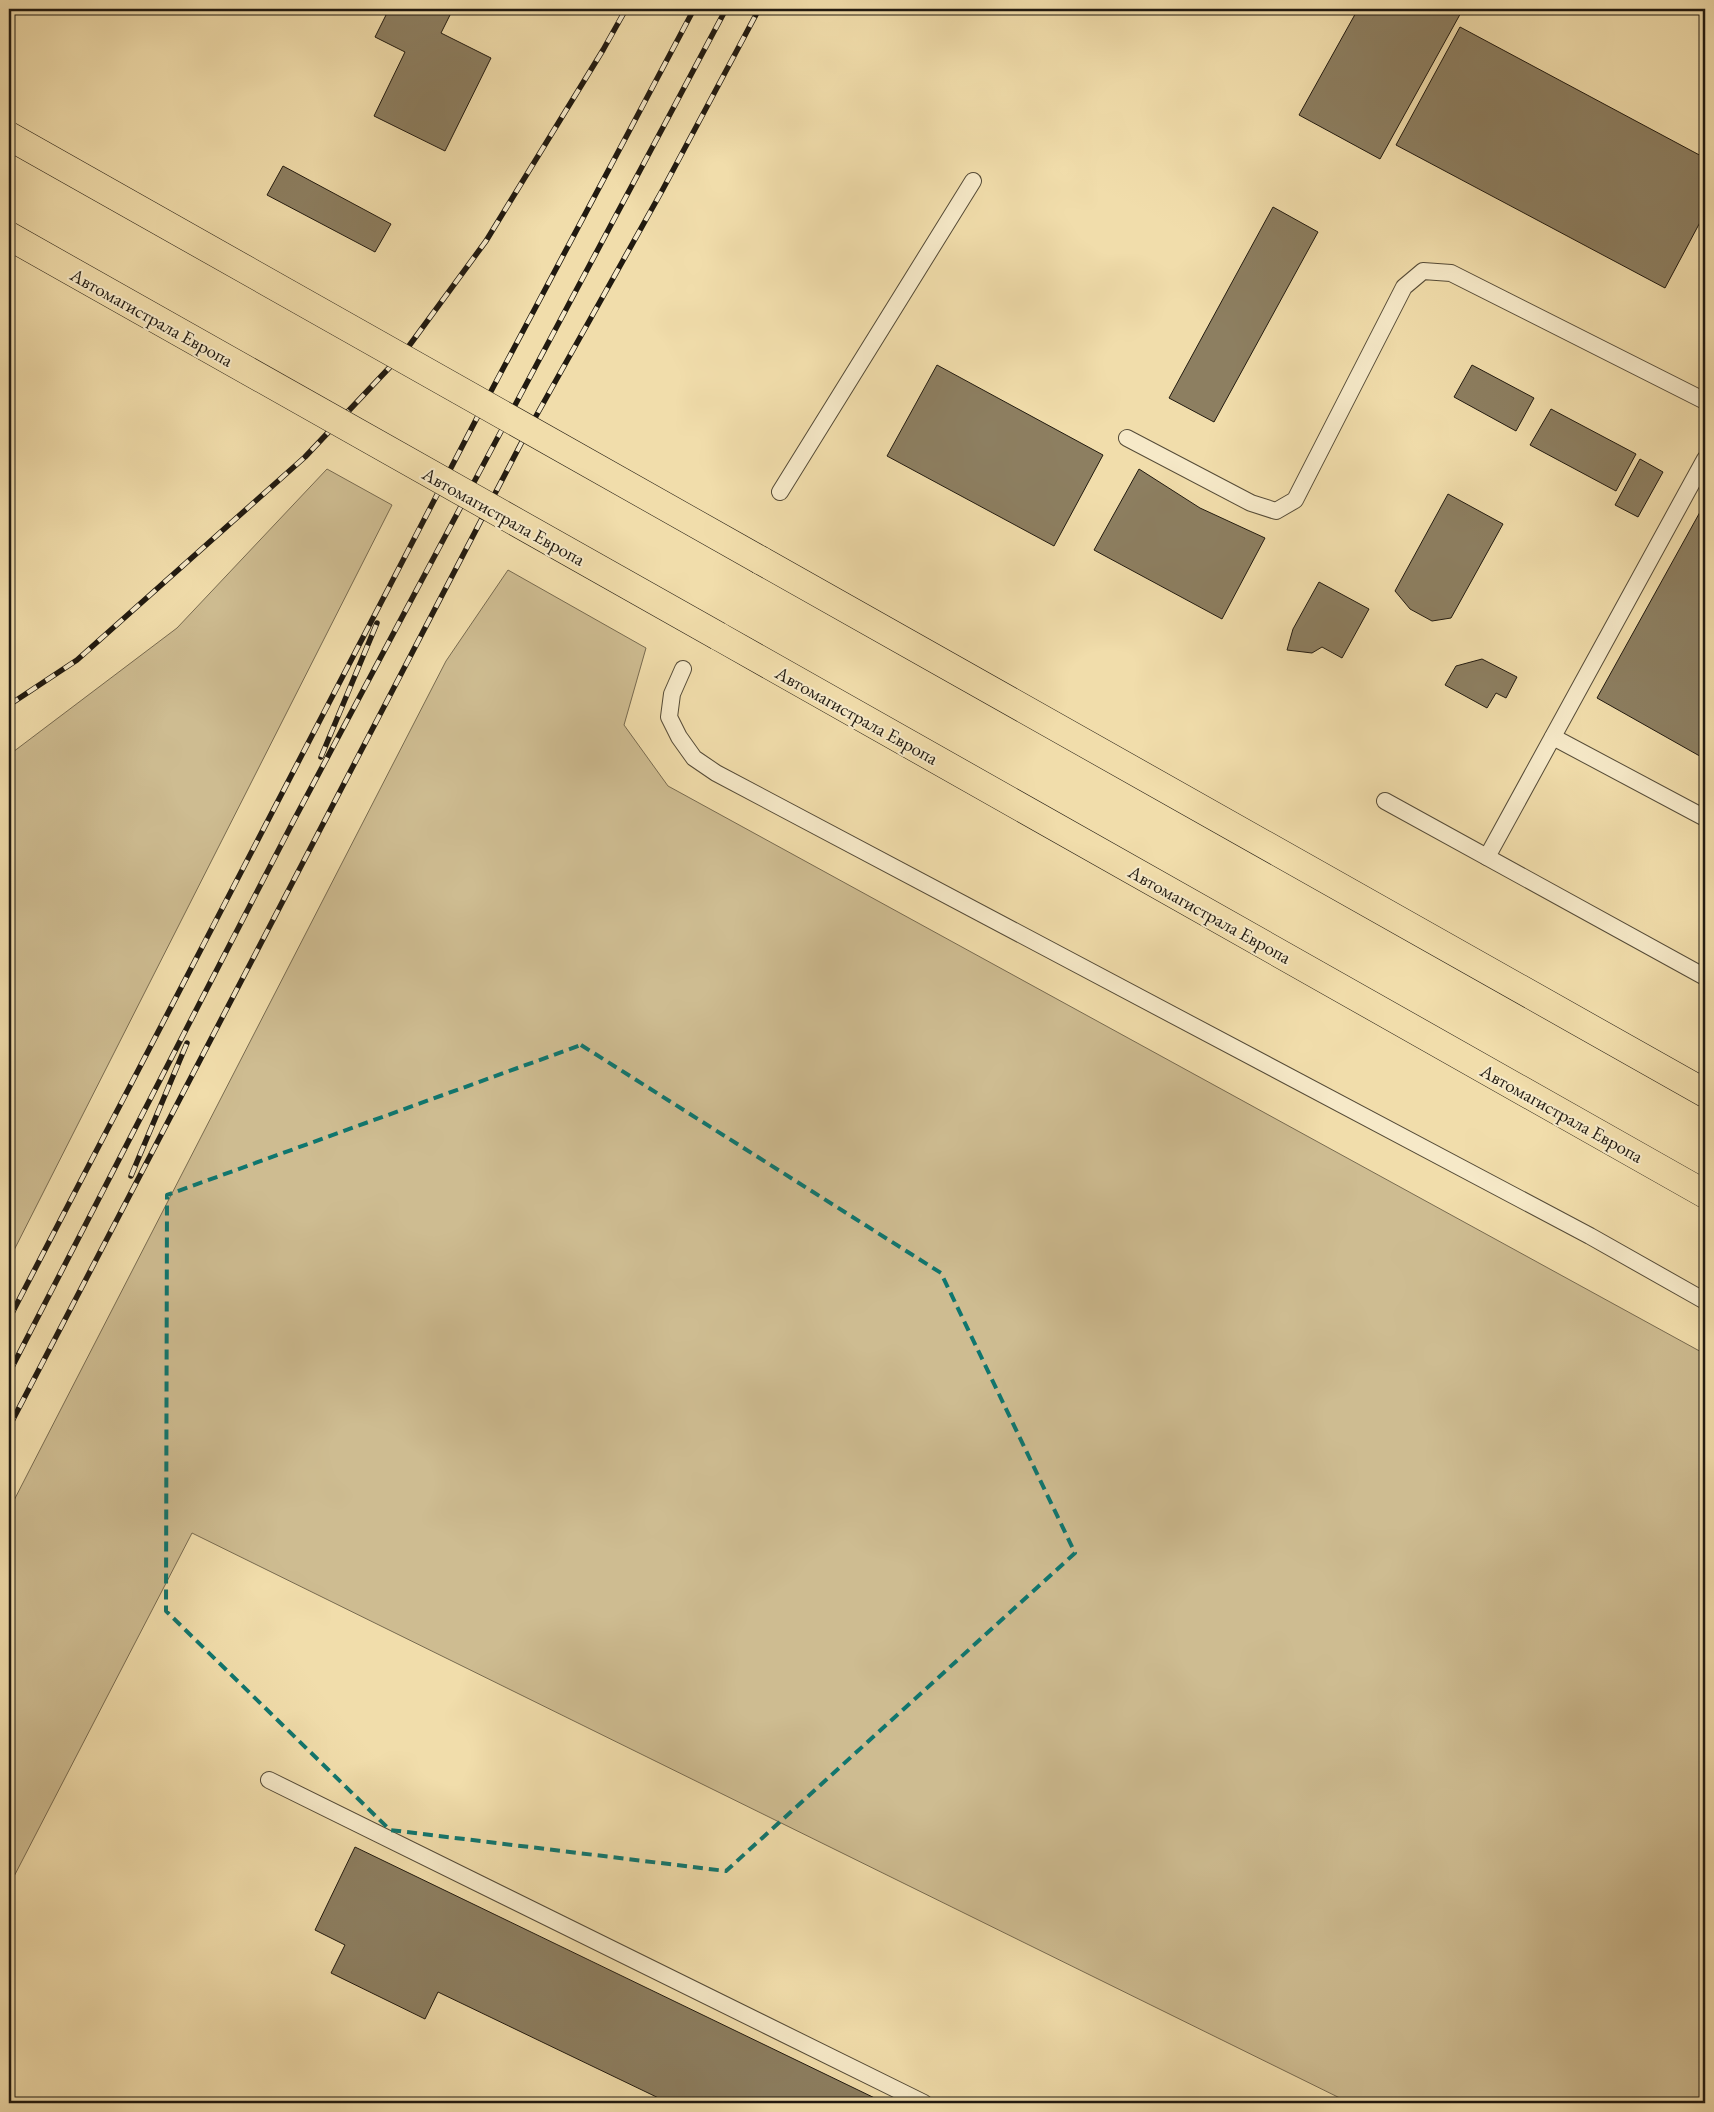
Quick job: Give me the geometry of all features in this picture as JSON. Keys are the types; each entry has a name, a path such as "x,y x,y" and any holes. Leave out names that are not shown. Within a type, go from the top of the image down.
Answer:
{"highway":[{"path":"9,136 1705,1093"},
{"name":"Автомагистрала Европа","path":"9,236 1705,1194"}],"lane":[{"path":"780,492 972,181"},
{"path":"1126,438 1251,503 1276,511 1295,500 1404,287 1423,271 1451,273 1705,401"},
{"path":"1486,857 1705,459"},
{"path":"684,669 672,694 669,718 679,738 694,758 716,773 1590,1236 1705,1301"},
{"path":"1553,737 1705,818"},
{"path":"1386,801 1705,977"},
{"path":"269,1780 924,2103"}],"highlighted area":[{"path":"581,1045 941,1273 1075,1553 726,1871 390,1830 166,1611 167,1195"}],"shaded area":[{"path":"327,469 392,505 9,1260 9,755 177,628"},
{"path":"508,570 646,648 624,725 668,786 1705,1354 1705,2103 1350,2103 192,1533 9,1886 9,1510 446,661"}],"building":[{"path":"389,9 453,9 441,33 491,58 445,151 374,116 405,52 375,37"},
{"path":"1358,9 1463,9 1380,159 1299,115"},
{"path":"1460,27 1705,158 1705,213 1665,288 1396,145"},
{"path":"283,166 391,224 375,252 267,195"},
{"path":"1273,207 1318,232 1214,422 1169,398"},
{"path":"937,365 1103,455 1054,546 887,456"},
{"path":"1472,365 1534,398 1516,431 1454,397"},
{"path":"1551,409 1636,454 1616,491 1530,445"},
{"path":"1640,459 1663,472 1638,517 1615,505"},
{"path":"1139,469 1200,508 1265,538 1222,619 1094,550"},
{"path":"1448,494 1503,524 1451,618 1432,621 1410,609 1395,591"},
{"path":"1705,503 1705,759 1597,698"},
{"path":"1319,582 1369,609 1342,658 1322,647 1312,653 1287,650 1293,629"},
{"path":"1482,659 1517,677 1506,698 1496,693 1487,708 1445,685 1456,666"},
{"path":"355,1847 885,2103 669,2103 438,1992 425,2019 331,1973 345,1945 315,1930"}],"railway":[{"path":"9,705 77,660 305,457 406,350 486,241 626,9"},
{"path":"9,1319 480,412 694,9"},
{"path":"9,1373 294,820 726,9"},
{"path":"9,1427 526,434 663,189 759,9"},
{"path":"321,757 377,623"},
{"path":"131,1176 187,1043"}]}
